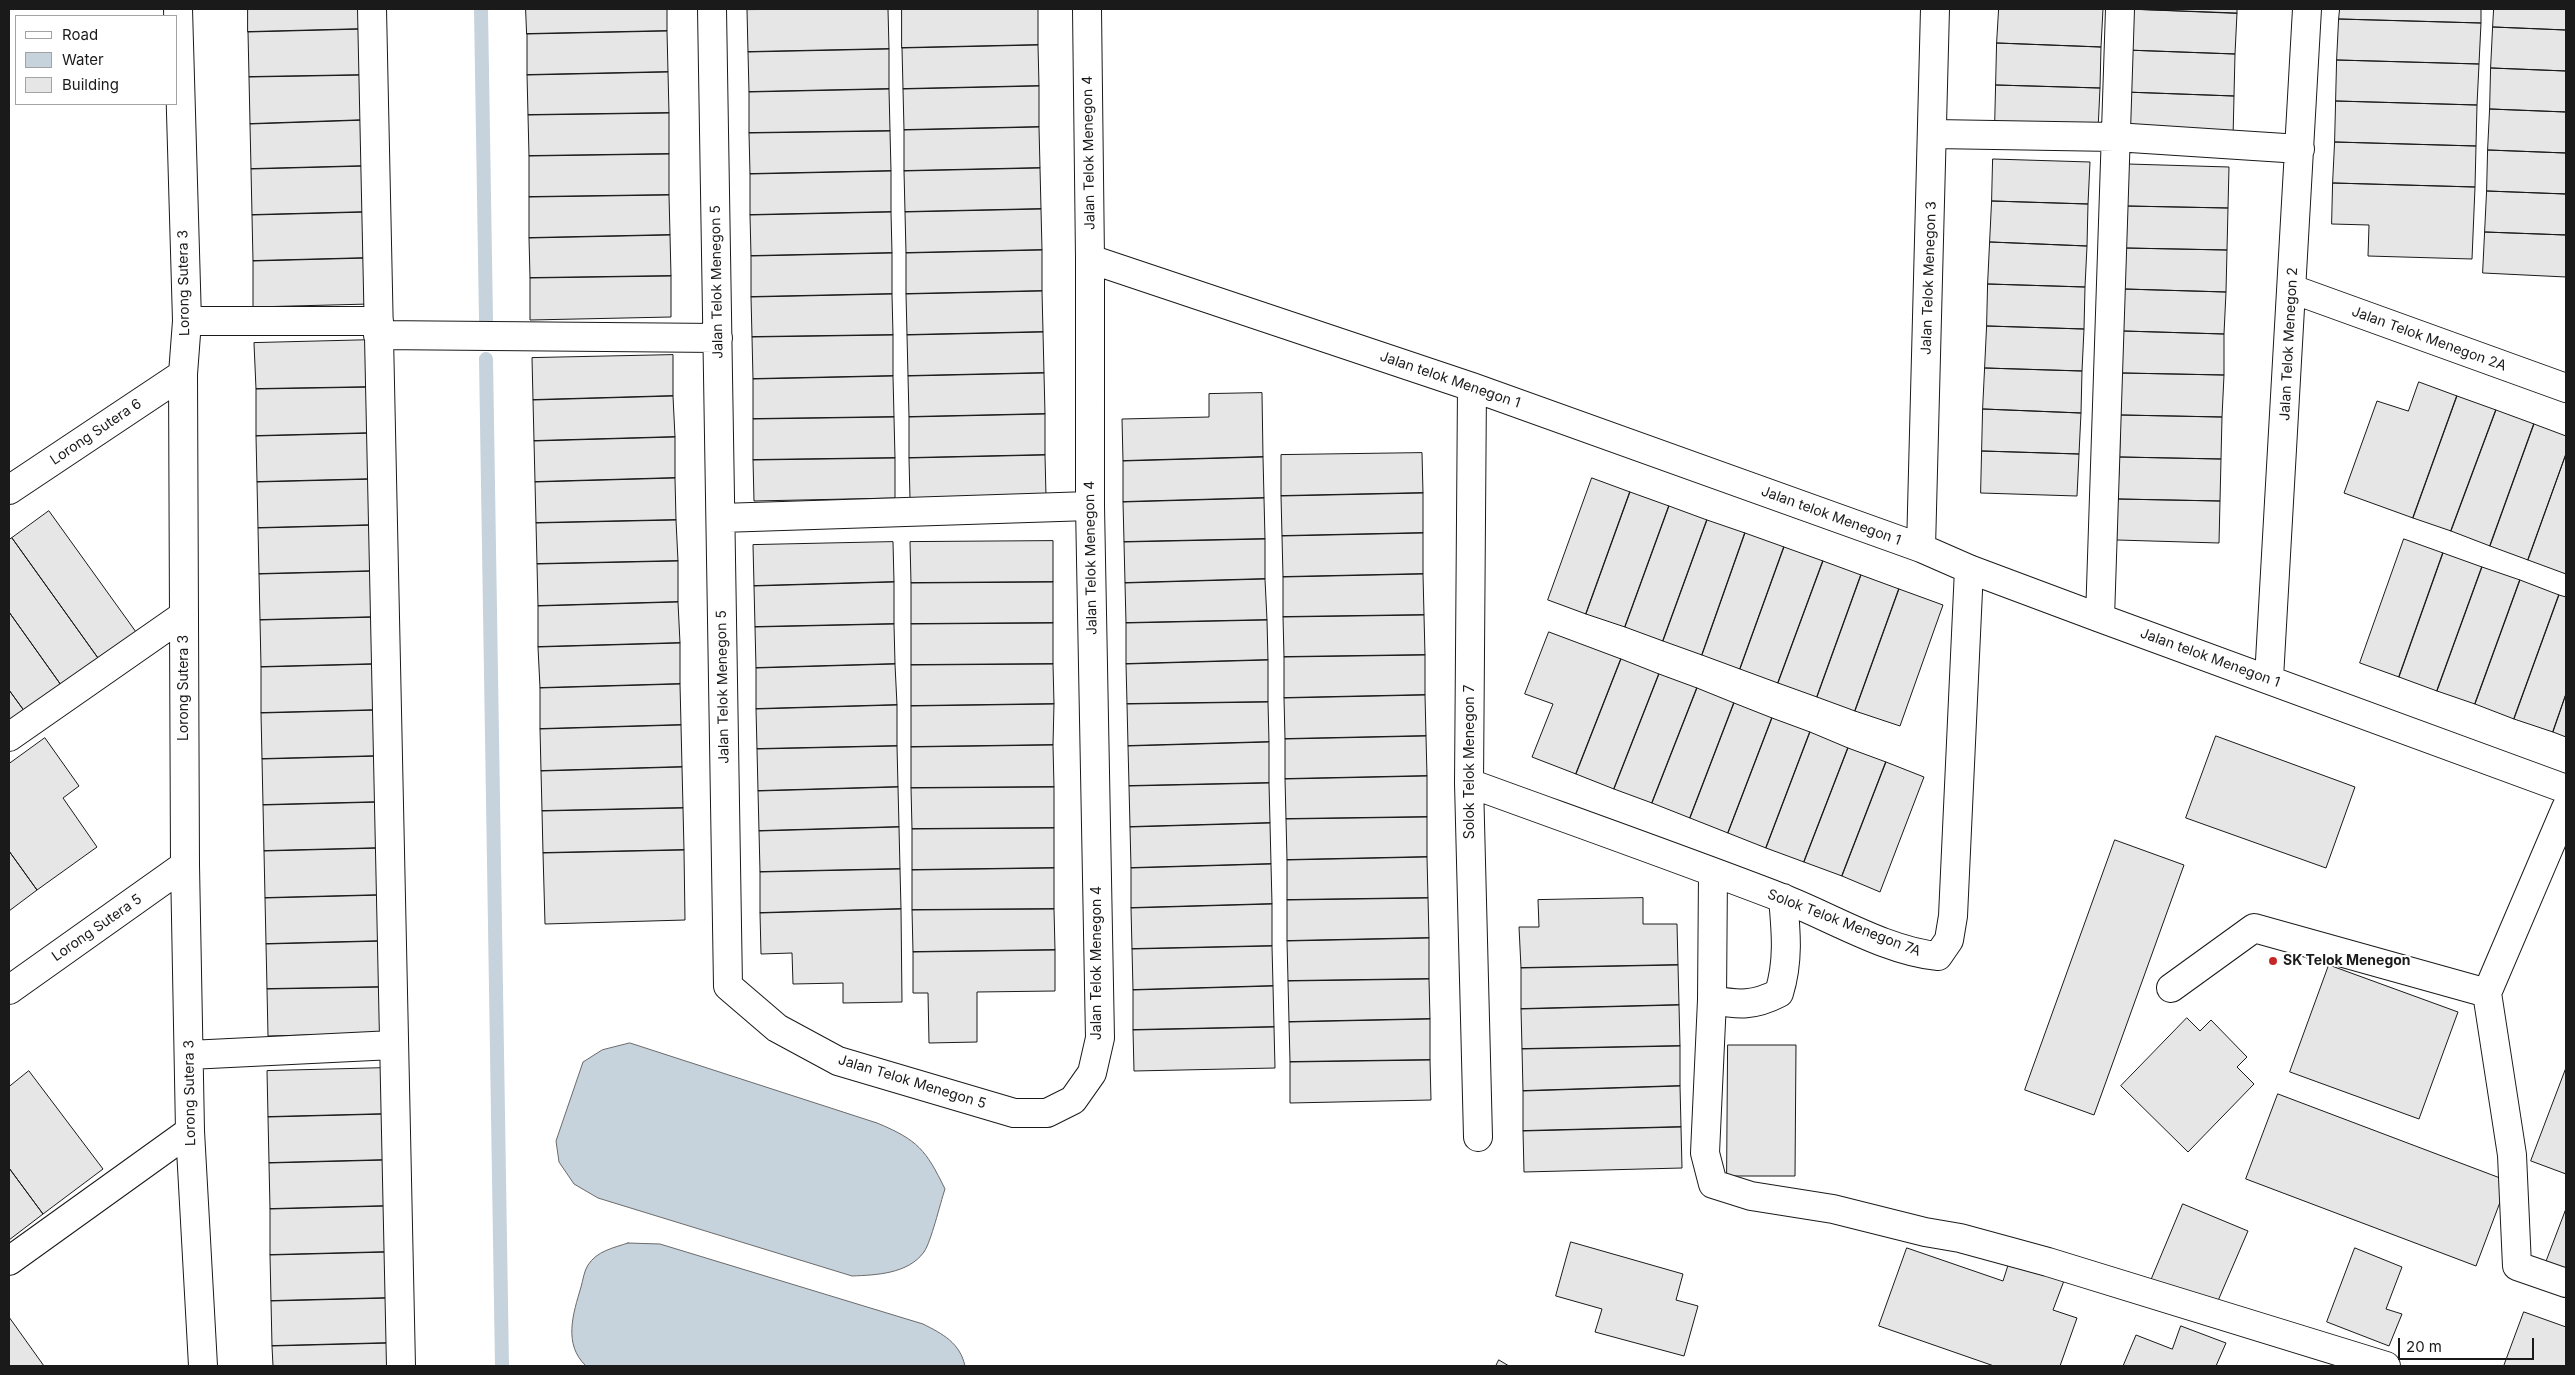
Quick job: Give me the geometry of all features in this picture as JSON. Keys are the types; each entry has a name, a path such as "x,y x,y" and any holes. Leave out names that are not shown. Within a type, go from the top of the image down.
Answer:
{"street":[{"name":"Lorong Sutera 3","path":"178,9 186,322 183,374 185,865 190,1131 201,1365"},
{"path":"372,9 401,1366"},
{"name":"Jalan Telok Menegon 5","path":"712,9 728,986 776,1028 838,1061 1014,1112 1047,1114 1073,1100"},
{"name":"Jalan Telok Menegon 4","path":"1073,1100 1092,1073 1100,1038 1090,506 1087,9"},
{"name":"Jalan Telok Menegon 3","path":"1921,548 1936,9"},
{"path":"2100,618 2114,137 2120,9"},
{"name":"Jalan Telok Menegon 2","path":"2269,678 2307,9"},
{"path":"1934,134 2114,137 2300,149"},
{"name":"Jalan telok Menegon 1","path":"1090,258 1472,387 1921,548 1969,569 2100,618 2269,678 2566,788"},
{"name":"Jalan Telok Menegon 2A","path":"2292,289 2566,388"},
{"path":"186,322 718,338"},
{"name":"Lorong Sutera 6","path":"9,490 183,374"},
{"name":"Solok Telok Menegon 7","path":"1472,387 1469,783 1478,1137"},
{"path":"720,518 1090,506"},
{"name":"Solok Telok Menegon 7A","path":"1469,783 1783,898 1919,954 1938,956 1949,940 1954,916 1969,569"},
{"path":"9,737 184,615"},
{"path":"2566,808 2487,993 2512,1155 2517,1266 2566,1283"},
{"name":"Lorong Sutera 5","path":"9,990 185,865"},
{"path":"1713,873 1712,1000 1705,1152 1713,1184 1751,1196 1833,1209 1925,1232 1960,1238 2048,1262 2386,1366"},
{"path":"1712,1000 1729,1003 1759,1003 1779,993 1785,972 1787,934 1783,898"},
{"path":"2172,988 2254,928 2487,993"},
{"path":"189,1055 393,1045"},
{"path":"9,1261 190,1131"}],"water":[{"path":"630,1043 877,1123 912,1141 926,1155 945,1189 924,1252 909,1265 901,1269 881,1274 852,1276 598,1198 574,1184 559,1162 556,1141 583,1062 602,1050"},
{"path":"628,1243 660,1244 923,1324 955,1345 963,1358 965,1366 586,1366 574,1348 572,1338 575,1308 585,1273 588,1265 596,1256"}],"building":[{"path":"248,9 364,9 364,29 248,32"},
{"path":"526,9 667,9 667,31 527,34"},
{"path":"888,9 889,49 748,52 747,10"},
{"path":"902,9 1038,9 1038,45 902,48"},
{"path":"1999,9 2103,9 2101,47 1997,43"},
{"path":"2128,9 2237,9 2237,13"},
{"path":"2128,9 2237,13 2235,54 2126,50"},
{"path":"2340,9 2481,9 2481,23 2339,19"},
{"path":"2494,9 2566,9 2566,30 2493,27"},
{"path":"2339,19 2481,23 2479,64 2337,60"},
{"path":"2493,27 2566,30 2566,71 2491,68"},
{"path":"364,29 366,75 249,77 248,32"},
{"path":"667,31 668,72 527,75 527,34"},
{"path":"1997,43 2101,47 2100,88 1996,85"},
{"path":"1038,45 1039,86 903,89 902,48"},
{"path":"889,49 889,89 749,92 748,52"},
{"path":"2126,50 2235,54 2234,96 2125,92"},
{"path":"2337,60 2479,64 2477,105 2336,101"},
{"path":"2491,68 2566,71 2566,112 2490,109"},
{"path":"668,72 669,113 528,115 527,75"},
{"path":"366,75 367,120 250,124 249,77"},
{"path":"1996,85 2100,88 2098,130 1995,127"},
{"path":"1039,86 1039,127 904,130 903,89"},
{"path":"889,89 890,131 749,133 749,92"},
{"path":"2125,92 2234,96 2233,138 2123,134"},
{"path":"2336,101 2477,105 2476,146 2335,142"},
{"path":"2490,109 2566,112 2566,153 2488,150"},
{"path":"669,113 669,154 529,156 528,115"},
{"path":"367,120 367,166 251,169 250,124"},
{"path":"1039,127 1040,168 904,171 904,130"},
{"path":"890,131 891,171 750,174 749,133"},
{"path":"2335,142 2476,146 2475,187 2333,183"},
{"path":"2488,150 2566,153 2566,194 2487,191"},
{"path":"669,154 669,195 529,197 529,156"},
{"path":"1993,159 2090,162 2088,204 1992,201"},
{"path":"2128,164 2229,167 2228,208 2126,206"},
{"path":"367,166 368,212 252,215 251,169"},
{"path":"1040,168 1041,209 905,212 904,171"},
{"path":"891,171 891,212 750,215 750,174"},
{"path":"2333,183 2475,187 2472,259 2368,256 2369,225 2332,224"},
{"path":"2487,191 2566,194 2566,235 2485,232"},
{"path":"669,195 670,235 529,238 529,197"},
{"path":"1992,201 2088,204 2087,246 1990,242"},
{"path":"2126,206 2228,208 2227,250 2125,248"},
{"path":"1041,209 1042,250 906,253 905,212"},
{"path":"368,212 368,258 253,261 252,215"},
{"path":"891,212 892,253 751,256 750,215"},
{"path":"2485,232 2566,235 2566,277 2483,273"},
{"path":"670,235 671,276 530,278 529,238"},
{"path":"1990,242 2087,246 2085,287 1988,284"},
{"path":"2125,248 2227,250 2226,292 2124,289"},
{"path":"1042,250 1042,291 906,294 906,253"},
{"path":"892,253 892,294 751,297 751,256"},
{"path":"368,258 370,304 253,307 253,261"},
{"path":"671,276 671,317 530,320 530,278"},
{"path":"1988,284 2085,287 2084,329 1987,326"},
{"path":"2124,289 2226,292 2224,334 2123,331"},
{"path":"1042,291 1043,332 907,335 906,294"},
{"path":"892,294 893,335 752,337 751,297"},
{"path":"1987,326 2084,329 2082,371 1985,368"},
{"path":"2123,331 2224,334 2224,375 2122,373"},
{"path":"1043,332 1044,373 908,376 907,335"},
{"path":"893,335 893,376 753,379 752,337"},
{"path":"373,340 375,387 256,389 254,343"},
{"path":"673,355 673,396 533,400 532,358"},
{"path":"1985,368 2082,371 2081,413 1983,409"},
{"path":"1044,373 1045,414 909,417 908,376"},
{"path":"2122,373 2224,375 2222,417 2121,415"},
{"path":"893,376 894,417 753,419 753,379"},
{"path":"2419,382 2457,396 2413,518 2344,493 2377,401 2408,411"},
{"path":"375,387 375,433 256,436 256,389"},
{"path":"1262,393 1263,457 1123,461 1122,419 1209,417 1209,394"},
{"path":"673,396 675,437 534,441 533,400"},
{"path":"2457,396 2496,410 2451,531 2413,518"},
{"path":"1983,409 2081,413 2079,454 1982,451"},
{"path":"2496,410 2534,424 2490,546 2451,531"},
{"path":"1045,414 1045,455 909,458 909,417"},
{"path":"2121,415 2222,417 2221,459 2120,457"},
{"path":"894,417 895,458 753,460 753,419"},
{"path":"2534,424 2566,436 2566,454 2528,560 2490,546"},
{"path":"375,433 376,479 257,482 256,436"},
{"path":"675,437 675,478 535,482 534,441"},
{"path":"1982,451 2079,454 2077,496 1981,493"},
{"path":"1422,453 1423,493 1281,496 1281,455"},
{"path":"2566,454 2566,574 2528,560"},
{"path":"1045,455 1046,496 910,499 909,458"},
{"path":"1263,457 1264,498 1123,502 1123,461"},
{"path":"2120,457 2221,459 2220,501 2118,499"},
{"path":"895,458 895,498 754,501 753,460"},
{"path":"675,478 676,520 536,523 535,482"},
{"path":"1592,478 1630,492 1586,614 1548,600"},
{"path":"376,479 377,525 258,528 257,482"},
{"path":"1630,492 1669,506 1625,627 1586,614"},
{"path":"1423,493 1423,533 1282,536 1281,496"},
{"path":"1264,498 1265,539 1124,542 1123,502"},
{"path":"2118,499 2220,501 2219,543 2117,540"},
{"path":"1669,506 1707,520 1663,641 1625,627"},
{"path":"49,511 136,632 98,658 12,538"},
{"path":"676,520 678,561 537,564 536,523"},
{"path":"1707,520 1745,533 1702,655 1663,641"},
{"path":"377,525 378,571 259,574 258,528"},
{"path":"1423,533 1423,574 1283,577 1282,536"},
{"path":"1745,533 1784,547 1740,669 1702,655"},
{"path":"12,538 98,658 61,685 9,612 9,540"},
{"path":"1265,539 1265,579 1125,583 1124,542"},
{"path":"2404,539 2443,553 2399,677 2360,663"},
{"path":"1053,541 1053,582 911,583 910,542"},
{"path":"893,542 894,582 754,586 753,545"},
{"path":"1784,547 1823,561 1778,683 1740,669"},
{"path":"2443,553 2482,567 2437,691 2399,677"},
{"path":"678,561 678,602 538,606 537,564"},
{"path":"1823,561 1861,575 1817,697 1778,683"},
{"path":"2482,567 2520,580 2475,704 2437,691"},
{"path":"378,571 379,617 260,620 259,574"},
{"path":"1423,574 1424,615 1283,617 1283,577"},
{"path":"1861,575 1899,589 1855,711 1817,697"},
{"path":"1265,579 1267,620 1126,623 1125,583"},
{"path":"2520,580 2559,595 2514,719 2475,704"},
{"path":"894,582 894,624 755,627 754,586"},
{"path":"1053,582 1053,623 911,624 911,583"},
{"path":"1899,589 1943,605 1900,726 1855,711"},
{"path":"2559,595 2566,597 2566,694 2553,732 2514,719"},
{"path":"678,602 680,643 538,647 538,606"},
{"path":"9,612 61,685 25,712 9,690"},
{"path":"1424,615 1425,655 1284,657 1283,617"},
{"path":"379,617 379,664 261,667 260,620"},
{"path":"1267,620 1268,660 1126,664 1126,623"},
{"path":"1053,623 1053,664 911,665 911,624"},
{"path":"894,624 895,664 756,668 755,627"},
{"path":"1549,632 1621,659 1576,774 1532,757 1553,704 1525,694"},
{"path":"680,643 680,684 540,688 538,647"},
{"path":"1425,655 1425,695 1284,698 1284,657"},
{"path":"1621,659 1659,674 1614,789 1576,774"},
{"path":"1268,660 1268,702 1127,704 1126,664"},
{"path":"379,664 380,710 261,713 261,667"},
{"path":"895,664 897,705 756,709 756,668"},
{"path":"1053,664 1054,704 911,706 911,665"},
{"path":"1659,674 1697,688 1652,803 1614,789"},
{"path":"680,684 681,725 540,729 540,688"},
{"path":"1697,688 1734,703 1690,818 1652,803"},
{"path":"9,690 25,712 9,724"},
{"path":"2566,694 2566,737 2553,732"},
{"path":"1425,695 1426,736 1285,739 1284,698"},
{"path":"1268,702 1269,742 1128,746 1127,704"},
{"path":"1734,703 1772,718 1728,833 1690,818"},
{"path":"1054,704 1053,745 911,747 911,706"},
{"path":"897,705 897,746 757,749 756,709"},
{"path":"380,710 381,756 262,759 261,713"},
{"path":"1772,718 1810,732 1766,848 1728,833"},
{"path":"681,725 682,767 541,771 540,729"},
{"path":"1810,732 1848,748 1804,862 1766,848"},
{"path":"1426,736 1427,776 1285,779 1285,739"},
{"path":"2216,736 2355,787 2326,868 2186,818"},
{"path":"45,738 79,786 63,798 97,847 37,890 9,851 9,764"},
{"path":"1269,742 1269,783 1129,786 1128,746"},
{"path":"1053,745 1054,787 911,788 911,747"},
{"path":"897,746 898,787 758,791 757,749"},
{"path":"1848,748 1886,762 1842,876 1804,862"},
{"path":"381,756 382,802 263,805 262,759"},
{"path":"1886,762 1924,777 1880,892 1842,876"},
{"path":"682,767 683,808 542,811 541,771"},
{"path":"1427,776 1427,817 1286,819 1285,779"},
{"path":"1269,783 1270,823 1130,827 1129,786"},
{"path":"898,787 899,827 759,831 758,791"},
{"path":"1054,787 1054,828 912,829 911,788"},
{"path":"382,802 383,848 264,851 263,805"},
{"path":"683,808 684,850 543,853 542,811"},
{"path":"1427,817 1427,857 1287,860 1286,819"},
{"path":"1270,823 1271,864 1131,868 1130,827"},
{"path":"899,827 900,869 760,872 759,831"},
{"path":"1054,828 1054,868 912,870 912,829"},
{"path":"2115,840 2184,865 2094,1115 2025,1090"},
{"path":"383,848 384,895 265,898 264,851"},
{"path":"684,850 685,920 545,924 543,853"},
{"path":"9,851 37,890 9,911"},
{"path":"1427,857 1428,898 1287,900 1287,860"},
{"path":"1271,864 1272,904 1131,908 1131,868"},
{"path":"1054,868 1054,909 912,910 912,870"},
{"path":"900,869 901,909 760,913 760,872"},
{"path":"384,895 385,941 266,944 265,898"},
{"path":"1428,898 1429,938 1287,941 1287,900"},
{"path":"1643,898 1643,924 1677,924 1678,965 1521,968 1519,927 1539,927 1538,900"},
{"path":"1272,904 1272,946 1132,949 1131,908"},
{"path":"901,909 902,1002 843,1003 843,983 793,984 792,953 761,954 760,913"},
{"path":"1054,909 1055,950 913,952 912,910"},
{"path":"1429,938 1429,979 1288,981 1287,941"},
{"path":"385,941 386,987 267,989 266,944"},
{"path":"1272,946 1273,986 1133,990 1132,949"},
{"path":"1055,950 1055,991 977,992 977,1042 929,1043 928,993 913,993 913,952"},
{"path":"1678,965 1679,1005 1521,1009 1521,968"},
{"path":"2329,965 2458,1012 2419,1119 2290,1072"},
{"path":"1429,979 1430,1019 1289,1022 1288,981"},
{"path":"1273,986 1274,1027 1133,1030 1133,990"},
{"path":"386,987 387,1033 268,1036 267,989"},
{"path":"1679,1005 1680,1046 1522,1049 1521,1009"},
{"path":"2187,1018 2200,1031 2211,1020 2247,1057 2237,1067 2254,1084 2188,1152 2121,1086"},
{"path":"1430,1019 1430,1060 1290,1062 1289,1022"},
{"path":"1274,1027 1275,1068 1134,1071 1133,1030"},
{"path":"1728,1045 1796,1045 1795,1176 1727,1176"},
{"path":"1680,1046 1680,1086 1523,1091 1522,1049"},
{"path":"1430,1060 1431,1100 1290,1103 1290,1062"},
{"path":"386,1068 387,1114 268,1117 267,1071"},
{"path":"2566,1068 2566,1174 2531,1161"},
{"path":"29,1071 103,1169 43,1214 9,1168 9,1087"},
{"path":"1680,1086 1681,1127 1523,1131 1523,1091"},
{"path":"2278,1094 2508,1181 2476,1266 2246,1179"},
{"path":"387,1114 387,1160 269,1163 268,1117"},
{"path":"1681,1127 1682,1168 1524,1172 1523,1131"},
{"path":"387,1160 388,1206 270,1209 269,1163"},
{"path":"9,1168 43,1214 9,1240"},
{"path":"2183,1204 2248,1231 2214,1310 2150,1283"},
{"path":"388,1206 389,1252 270,1255 270,1209"},
{"path":"2566,1209 2566,1273 2545,1265"},
{"path":"1571,1242 1683,1274 1676,1300 1698,1306 1684,1356 1595,1332 1602,1309 1556,1296"},
{"path":"1907,1248 2003,1281 2010,1259 2065,1278 2053,1310 2077,1318 2060,1366 1994,1366 1879,1326"},
{"path":"2355,1248 2402,1267 2386,1309 2402,1314 2389,1346 2327,1322"},
{"path":"389,1252 390,1298 271,1301 270,1255"},
{"path":"390,1298 391,1343 272,1346 271,1301"},
{"path":"2524,1312 2566,1327 2566,1366 2504,1366"},
{"path":"9,1317 44,1366 9,1366"},
{"path":"2181,1326 2226,1343 2216,1366 2123,1366 2136,1335 2172,1349"},
{"path":"391,1343 392,1366 273,1366 272,1346"},
{"path":"1499,1360 1509,1366 1496,1366"}],"waterway":[{"path":"481,9 486,320"},
{"path":"486,359 502,1366"}],"place":[{"name":"SK Telok Menegon","path":"2273,961"}]}
